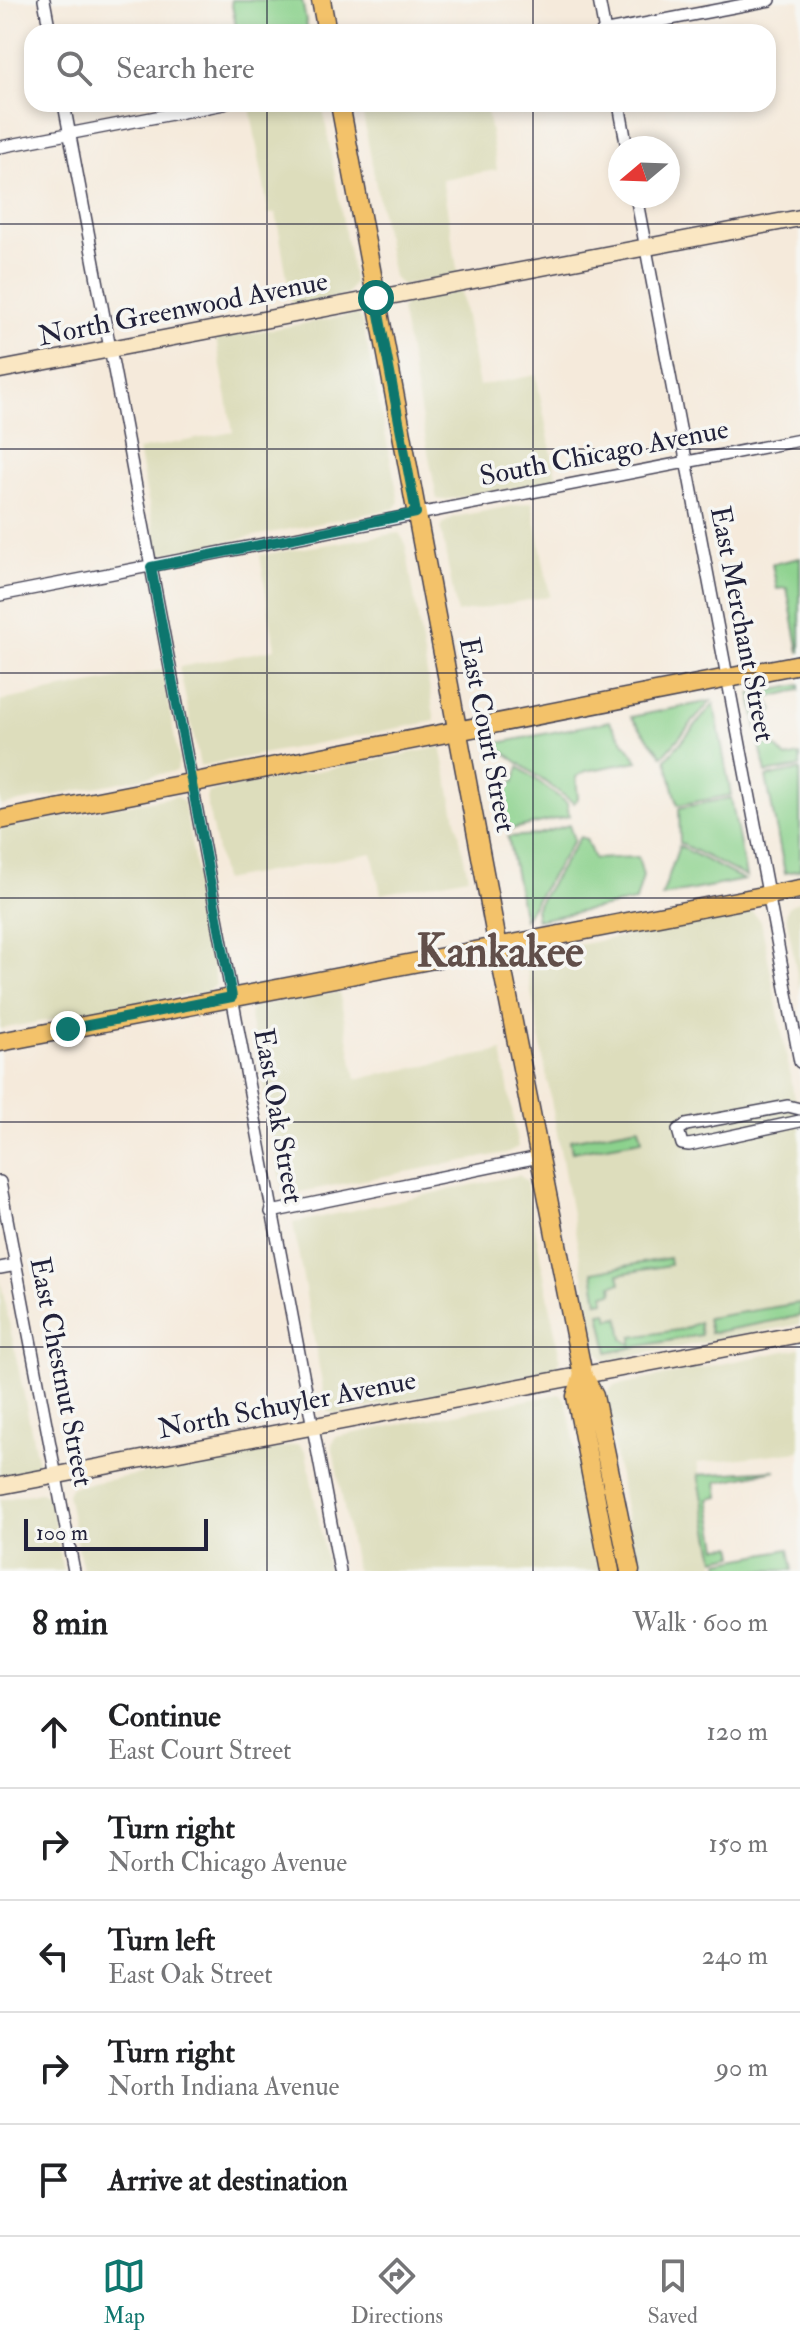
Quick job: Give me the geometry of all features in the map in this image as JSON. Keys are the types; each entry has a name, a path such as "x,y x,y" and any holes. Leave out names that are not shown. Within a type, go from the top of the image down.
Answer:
{"main road":[{"path":"321,0 326,24"},
{"name":"East Court Street","path":"341,112 539,1157 583,1375 594,1396 630,1571"},
{"path":"0,820 800,664"},
{"path":"0,1042 800,889"},
{"name":"East Court Street","path":"583,1375 576,1396 610,1571"}],"street":[{"path":"44,0 48,24"},
{"path":"599,0 603,24"},
{"path":"646,24 770,0"},
{"name":"East Oak Street","path":"66,112 340,1571"},
{"path":"0,147 182,112"},
{"path":"620,112 625,136"},
{"name":"East Merchant Street","path":"638,208 800,1062"},
{"name":"North Greenwood Avenue","path":"0,370 800,218"},
{"name":"South Chicago Avenue","path":"0,595 800,440"},
{"path":"800,1109 788,1106 686,1125 678,1130 678,1138 689,1145 800,1121"},
{"path":"271,1212 539,1157"},
{"name":"East Chestnut Street","path":"0,1182 74,1571"},
{"path":"0,1268 16,1265"},
{"name":"North Schuyler Avenue","path":"0,1486 800,1334"}],"shaded area":[{"path":"251,112 323,112 354,282 347,295 292,307 276,213 269,214"},
{"path":"362,112 487,112 497,170 442,179 458,274 402,285 393,277"},
{"path":"461,291 479,386 536,375 557,480 437,499 401,309 406,303"},
{"path":"357,314 362,321 399,501 396,508 159,555 138,450 233,432 216,339"},
{"path":"532,502 550,596 457,613 441,529 444,523 454,517"},
{"path":"399,533 405,542 435,721 200,766 179,667 275,649 260,555"},
{"path":"162,670 179,761 176,771 0,806 0,701"},
{"path":"441,747 468,877 381,894 372,853 223,880 206,798 209,792"},
{"path":"176,796 184,802 216,985 206,992 0,1029 0,829"},
{"path":"800,901 800,991 786,914 789,906"},
{"path":"751,911 761,921 800,1128 800,1324 605,1361 597,1350 526,964 537,953"},
{"path":"339,992 356,1079 502,1051 518,1147 506,1153 289,1194 283,1191 249,1012 258,1005"},
{"path":"519,1175 526,1181 560,1358 557,1366 550,1371 336,1414 327,1411 293,1223"},
{"path":"0,1278 38,1464 32,1472 0,1478"},
{"path":"800,1348 800,1451 697,1463 717,1571 637,1571 606,1407 607,1395 613,1386"},
{"path":"559,1394 566,1400 600,1571 356,1571 332,1444 335,1437"},
{"path":"299,1444 306,1452 328,1571 83,1571 67,1494 71,1487"},
{"path":"41,1492 50,1498 63,1571 0,1571 0,1500"}],"green space":[{"path":"231,0 302,0 306,24 236,24"},
{"path":"800,558 799,652 787,588 777,589 772,564"},
{"path":"800,685 800,690 766,699 774,710 757,728 751,694"},
{"path":"711,701 663,756 631,717"},
{"path":"714,704 731,795 678,805 666,759"},
{"path":"609,721 638,761 586,771 576,777 578,798 574,803 493,744"},
{"path":"760,745 774,745 786,758 800,755 800,767 766,773"},
{"path":"519,767 567,803 569,816 507,830 498,785 514,782"},
{"path":"800,770 800,870 785,873 766,777"},
{"path":"731,798 746,877 680,843 679,808"},
{"path":"569,825 574,840 524,919 508,837 535,835"},
{"path":"580,837 586,839 594,859 638,857 643,876 636,901 537,920 535,909"},
{"path":"679,846 744,880 662,896"},
{"path":"639,1127 642,1140 572,1152 570,1140"},
{"path":"669,1258 670,1265 619,1274 621,1283 612,1285 613,1293 604,1294 605,1301 598,1302 593,1272"},
{"path":"800,1303 800,1316 710,1333 707,1318"},
{"path":"607,1312 609,1319 619,1317 623,1339 632,1345 632,1337 684,1329 699,1322 701,1335 608,1352 600,1313"},
{"path":"776,1470 717,1482 719,1497 709,1499 718,1547 733,1546 735,1555 715,1559 698,1475"},
{"path":"789,1549 793,1570 721,1571 719,1562"}],"district":[{"name":"Kankakee","path":"500,952"}],"route":[{"path":"68,1029 232,997 151,567 416,513 376,298"}]}
